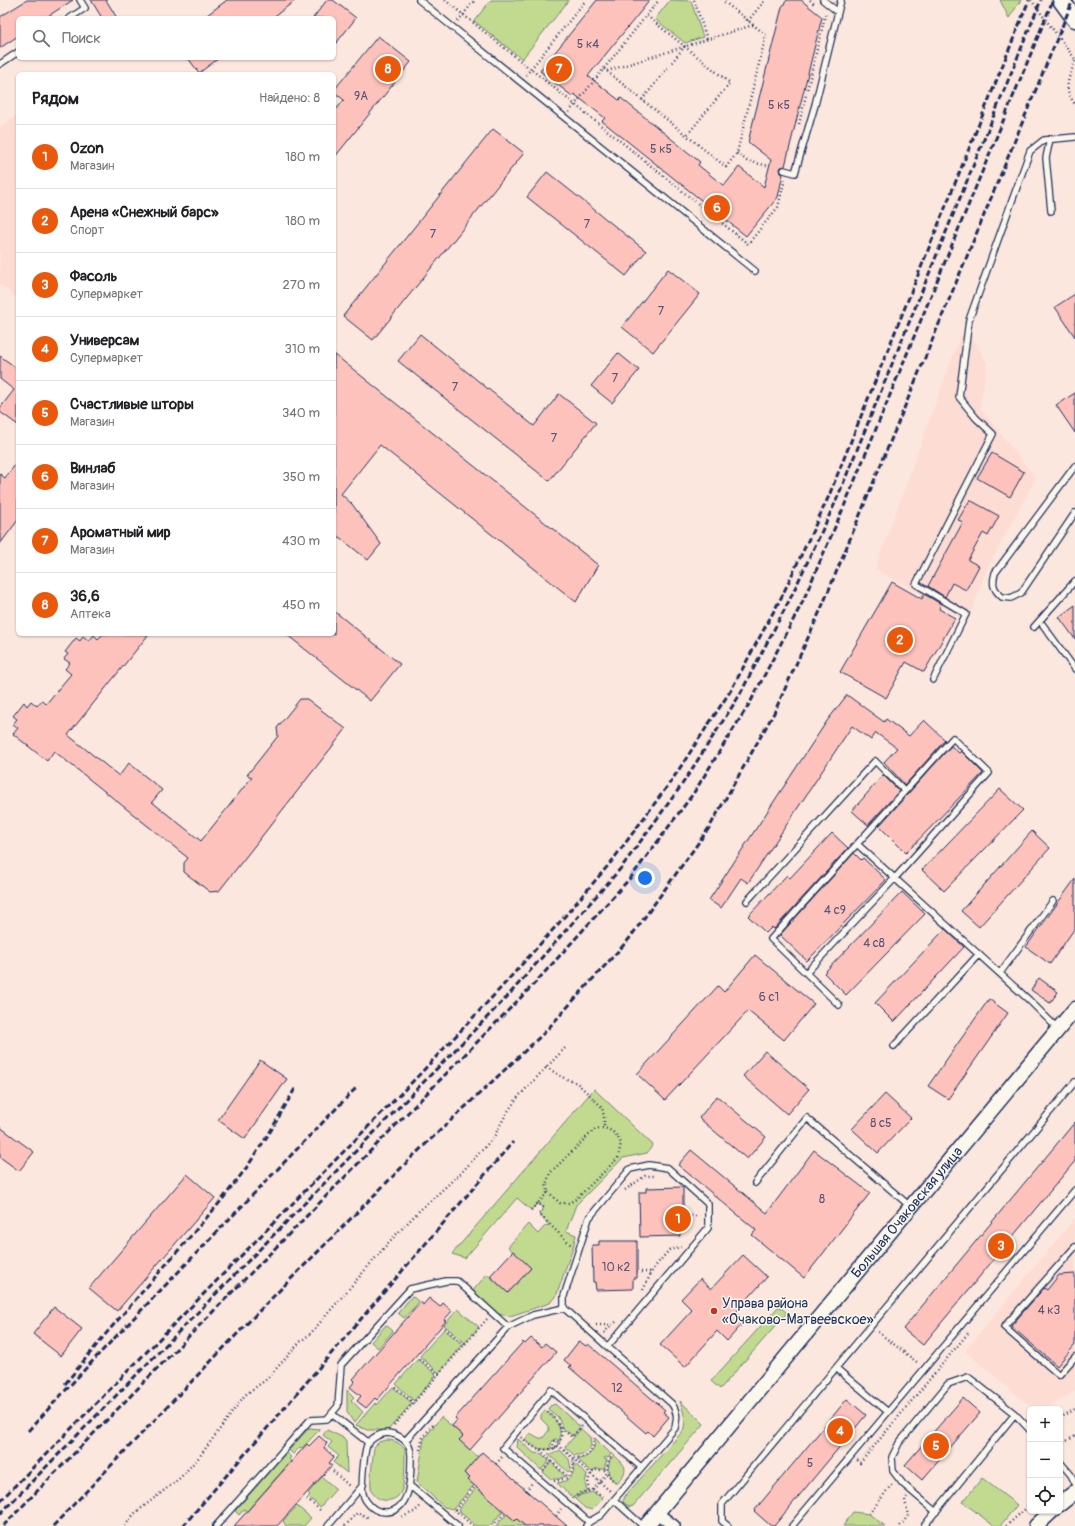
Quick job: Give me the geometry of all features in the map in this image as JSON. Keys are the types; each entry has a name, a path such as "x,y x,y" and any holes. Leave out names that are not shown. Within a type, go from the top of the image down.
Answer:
{"main road":[{"path":"1061,0 1075,19"}],"street":[{"name":"Большая Очаковская улица","path":"646,1526 1075,1009"},
{"path":"1063,1502 1075,1492"},
{"path":"658,1513 674,1526"},
{"path":"1036,1526 1049,1514"}],"lane":[{"path":"73,16 85,8 80,0"},
{"path":"419,0 755,271"},
{"path":"786,170 795,173 816,105 841,0"},
{"path":"826,2 838,12"},
{"path":"0,64 16,53"},
{"path":"933,680 966,614 916,584 993,434 976,418 959,397 969,320 1030,151 1044,140 1075,137"},
{"path":"1050,139 1046,158 1051,211"},
{"path":"1075,466 995,573 992,584 995,591 1002,597 1011,598 1021,593 1075,513"},
{"path":"1034,627 1075,580"},
{"path":"1043,625 1075,669"},
{"path":"806,973 895,878 989,773 953,738 771,939 806,973 839,1005"},
{"path":"747,901 875,761 905,791"},
{"path":"857,844 1000,973 1058,1029"},
{"path":"1000,973 1053,901"},
{"path":"894,1046 978,954"},
{"path":"728,1526 722,1521 722,1504 1075,1082"},
{"path":"755,1183 807,1118 911,1207"},
{"path":"608,1346 708,1228 708,1204 668,1168 649,1165 630,1169 589,1218 564,1296 564,1308 672,1404 676,1410 677,1418 675,1428 601,1515 587,1524 503,1448 551,1390 641,1467"},
{"path":"792,1526 1075,1190"},
{"path":"1075,1247 1004,1327 1059,1375 1075,1357"},
{"path":"216,1526 310,1420 328,1419 338,1406 341,1365 410,1289 446,1281 457,1281 508,1326"},
{"path":"405,1441 508,1326 533,1315 564,1308"},
{"path":"836,1368 888,1412"},
{"path":"936,1512 911,1491 893,1471 892,1457 899,1443 948,1384 968,1377 1015,1414 1027,1427"},
{"path":"332,1414 369,1442"},
{"path":"924,1526 1015,1414"},
{"path":"380,1434 394,1434 405,1441 411,1453 408,1495 404,1503 397,1509 389,1512 380,1512 372,1508 366,1502 363,1494 366,1447 369,1442 380,1434"},
{"path":"1063,1466 1071,1475 1075,1483"},
{"path":"328,1526 363,1485"},
{"path":"409,1485 458,1526"},
{"path":"614,1500 643,1526"}],"path":[{"path":"445,0 748,244 778,207 786,170"},
{"path":"453,27 475,0"},
{"path":"521,82 586,0"},
{"path":"565,117 605,70 660,0"},
{"path":"694,0 707,39"},
{"path":"605,70 726,166 737,153 766,35 722,0"},
{"path":"748,21 765,0"},
{"path":"1031,0 1075,60 1067,87 1075,104"},
{"path":"798,126 826,2"},
{"path":"647,16 730,82 687,135"},
{"path":"605,70 753,25"},
{"path":"642,100 685,46"},
{"path":"737,153 747,161 769,166"},
{"path":"126,1526 134,1514 180,1478 200,1456 245,1395 267,1379 300,1342 311,1333 390,1241 466,1168 494,1136 506,1114 518,1097 565,1048"},
{"path":"546,1067 564,1078 577,1083 602,1107 604,1128"},
{"path":"600,1127 610,1129 617,1135 621,1143 618,1158 576,1200 569,1203 560,1203 548,1192 546,1184 550,1173 595,1129 600,1127"},
{"path":"618,1192 625,1190 645,1176 660,1177"},
{"path":"531,1210 548,1192"},
{"path":"538,1203 544,1208 538,1214 578,1251"},
{"path":"684,1216 698,1214 699,1223"},
{"path":"642,1292 652,1272 669,1250 682,1246"},
{"path":"637,1272 652,1272"},
{"path":"393,1427 493,1313"},
{"path":"603,1334 617,1321"},
{"path":"608,1346 608,1338 593,1325 612,1325"},
{"path":"871,1326 924,1368"},
{"path":"445,1328 465,1345"},
{"path":"420,1358 439,1375"},
{"path":"395,1387 414,1403"},
{"path":"539,1405 556,1420 560,1428 572,1437 582,1426"},
{"path":"545,1410 549,1405"},
{"path":"1063,1416 1075,1410"},
{"path":"577,1421 588,1431"},
{"path":"558,1445 560,1428"},
{"path":"516,1440 519,1434 532,1447 540,1450 548,1450 558,1445"},
{"path":"573,1458 587,1456 594,1445 593,1436 598,1440"},
{"path":"1063,1443 1075,1436"},
{"path":"558,1445 611,1492"},
{"path":"608,1449 619,1458"},
{"path":"540,1450 568,1478"},
{"path":"578,1504 572,1499 581,1493 592,1490 600,1482 607,1472 610,1459 614,1454"},
{"path":"496,1464 503,1456"},
{"path":"605,1457 610,1459"},
{"path":"556,1484 550,1480 556,1481 568,1478 572,1473 574,1466 573,1458"},
{"path":"542,1472 551,1461"},
{"path":"536,1468 546,1476"},
{"path":"589,1491 588,1478 595,1470 607,1472 618,1485"},
{"path":"333,1471 357,1492"},
{"path":"869,1514 898,1477"},
{"path":"592,1490 606,1499 622,1480"},
{"path":"526,1491 532,1483"},
{"path":"454,1510 475,1486"},
{"path":"900,1526 908,1516 905,1500 911,1491"},
{"path":"307,1499 320,1510"},
{"path":"1006,1526 1027,1508"},
{"path":"556,1516 561,1509"},
{"path":"493,1526 506,1512"}],"shaded area":[{"path":"16,115 16,297 0,284 0,127"},
{"path":"961,334 971,335 987,363 980,408 1036,478 986,571 969,620 875,569"},
{"path":"1075,1218 1075,1391 1049,1406 1029,1406 965,1351"}],"green space":[{"path":"491,0 569,0 522,59 474,21"},
{"path":"670,0 691,1 703,37 685,43 655,19"},
{"path":"1000,0 1021,0 1009,18"},
{"path":"594,1089 653,1145 647,1153 623,1158 576,1205 566,1231 576,1235 573,1247 557,1294 550,1303 510,1316 497,1314 471,1293 487,1274 508,1293 531,1268 508,1247 528,1224 538,1234 545,1226 549,1225 539,1214 544,1208 538,1203 531,1210 517,1198 465,1258 452,1254"},
{"path":"412,1296 419,1302 404,1318 398,1313"},
{"path":"779,1306 787,1313 720,1389 711,1381"},
{"path":"458,1309 479,1327 465,1343 444,1325"},
{"path":"386,1325 393,1331 378,1348 371,1342"},
{"path":"444,1329 463,1345 439,1373 420,1356"},
{"path":"418,1359 436,1375 414,1401 396,1384"},
{"path":"393,1387 412,1403 388,1430 367,1430 356,1425 375,1403 377,1405"},
{"path":"347,1390 354,1397 351,1400 363,1412 354,1423 347,1412"},
{"path":"680,1401 704,1424 633,1506 630,1507 623,1502 625,1496 683,1431 685,1419"},
{"path":"555,1404 580,1427 573,1436 563,1429 558,1417 548,1409 550,1406"},
{"path":"545,1410 556,1420 559,1427 560,1442 557,1439 554,1439 550,1445 552,1448 556,1448 547,1449 539,1448 525,1440 530,1433 539,1438 543,1438 549,1430 548,1426 541,1419 541,1415"},
{"path":"441,1417 463,1436 459,1440 478,1457 464,1473 470,1478 469,1480 474,1485 453,1509 444,1507 417,1482 424,1439"},
{"path":"309,1428 320,1429 302,1448 300,1447 293,1454 289,1450"},
{"path":"581,1429 590,1437 591,1446 584,1453 574,1455 565,1447"},
{"path":"327,1430 344,1438 346,1441 347,1473 333,1462 339,1456 328,1447 332,1442 323,1435"},
{"path":"595,1438 611,1454 608,1458 605,1457 604,1459 607,1460 605,1469 595,1469 592,1472 577,1459 588,1456 591,1453"},
{"path":"518,1439 534,1453 542,1454 549,1461 541,1470 517,1447"},
{"path":"386,1440 395,1441 405,1450 402,1489 396,1498 391,1500 376,1497 371,1487 374,1447 379,1442"},
{"path":"560,1450 569,1459 571,1469 568,1472 548,1454 553,1454"},
{"path":"286,1453 291,1457 289,1459 291,1461 247,1511 244,1509 239,1515 235,1511"},
{"path":"614,1455 622,1462 625,1468 623,1475 617,1484 610,1477 608,1471 610,1471 608,1469 610,1459"},
{"path":"551,1462 565,1476 559,1479 551,1479 543,1472"},
{"path":"574,1463 587,1475 585,1483 587,1491 573,1498 557,1483 565,1481 570,1477 574,1471"},
{"path":"322,1477 336,1489 320,1507 308,1497 310,1495 308,1493"},
{"path":"982,1478 1017,1505 1000,1526 994,1526 963,1502"},
{"path":"477,1487 504,1510 490,1526 476,1526 458,1510"},
{"path":"592,1492 603,1498 592,1510 585,1508 575,1499 581,1495"},
{"path":"297,1506 311,1518 304,1526 286,1526 283,1521"},
{"path":"853,1512 869,1514 885,1526 843,1526"},
{"path":"507,1514 517,1519 525,1526 496,1526"}],"building":[{"path":"27,0 73,0 48,16 16,16 16,37 0,48 0,17"},
{"path":"91,0 106,0 116,16 101,16"},
{"path":"227,0 296,0 275,16 206,16"},
{"path":"327,0 333,0 356,18 336,43 336,16 315,16"},
{"path":"597,0 650,0 588,76 619,100 621,98 700,162 698,165 724,186 739,167 764,187 771,160 748,142 782,7 787,0 801,0 822,17 785,166 781,167 780,169 781,173 783,174 778,197 746,236 602,121 605,118 574,94 572,96 540,71"},
{"path":"378,36 411,62 336,156 336,110 344,100 336,94 336,88"},
{"path":"189,60 216,60 200,72 198,72"},
{"path":"493,129 524,153 373,340 343,316"},
{"path":"547,172 646,251 626,276 527,197"},
{"path":"668,269 700,294 653,352 622,327"},
{"path":"1075,294 1075,337 1055,307"},
{"path":"420,334 534,426 559,394 596,423 549,481 398,361"},
{"path":"618,353 639,370 612,403 591,386"},
{"path":"0,356 16,368 16,424 0,412 0,408 14,390 0,379"},
{"path":"336,356 598,565 576,602 380,445 341,494 352,504 381,544 368,560 336,535"},
{"path":"1075,393 1075,433 1056,405"},
{"path":"992,453 1024,472 1010,497 977,478"},
{"path":"16,464 16,523 0,544 0,474 5,478"},
{"path":"970,500 999,516 988,536 983,533 968,560 979,566 966,590 952,583 945,597 928,586 963,522 958,520"},
{"path":"892,582 922,599 924,594 941,604 939,609 955,618 924,672 906,662 886,698 840,672"},
{"path":"1075,605 1075,639 1059,617"},
{"path":"336,613 400,664 370,701 289,636 336,636"},
{"path":"83,636 89,641 95,636 98,639 101,636 147,636 68,735 119,776 129,763 162,790 152,802 201,841 252,777 247,775 278,736 277,728 300,699 307,699 346,729 219,891 210,892 184,872 184,863 188,858 54,751 47,761 13,734 18,728 13,724 17,719 13,716 24,702 27,706 31,701 37,706 42,700 46,704 71,674 65,669 70,663 64,659 68,654 65,652 76,638 80,641"},
{"path":"847,695 884,722 886,719 909,736 924,720 945,740 905,785 884,762 897,748 876,733 871,740 852,726 748,883 741,878 721,908 709,900 827,721"},
{"path":"951,746 959,753 961,751 983,773 906,853 879,826"},
{"path":"883,775 899,791 868,825 852,811"},
{"path":"1000,789 1023,810 944,891 922,870"},
{"path":"1032,831 1050,848 979,927 961,911"},
{"path":"832,833 848,848 774,929 772,927 766,933 748,916 787,875 790,878"},
{"path":"854,853 861,860 863,858 886,880 807,961 780,935"},
{"path":"1075,879 1075,928 1050,964 1026,947"},
{"path":"902,892 925,914 846,995 824,973"},
{"path":"945,929 964,947 894,1022 875,1003"},
{"path":"755,955 814,1004 784,1040 748,1011 665,1100 637,1074 718,986 724,992"},
{"path":"1039,978 1058,992 1050,1003 1031,990"},
{"path":"989,999 1008,1013 948,1099 928,1086"},
{"path":"765,1051 809,1089 787,1114 743,1076"},
{"path":"260,1060 287,1079 245,1139 218,1120"},
{"path":"885,1094 911,1118 878,1153 852,1129"},
{"path":"717,1096 766,1137 747,1159 699,1118"},
{"path":"1075,1122 1075,1161 923,1345 903,1329"},
{"path":"0,1127 34,1152 19,1171 0,1157"},
{"path":"691,1150 767,1213 814,1150 870,1193 804,1278 752,1235 756,1230 678,1165"},
{"path":"187,1174 215,1198 117,1311 89,1288"},
{"path":"683,1187 683,1224 680,1224 680,1236 640,1237 639,1192 646,1192 646,1188"},
{"path":"599,1241 637,1241 637,1278 633,1278 633,1289 596,1290 595,1282 593,1282 592,1245 599,1245"},
{"path":"513,1251 531,1268 508,1293 490,1276"},
{"name":"Управа района «Очаково-Матвеевское»","path":"743,1255 767,1277 736,1312 745,1321 727,1341 717,1331 685,1367 660,1345 692,1310 681,1299 700,1279 711,1289"},
{"path":"1075,1274 1075,1345 1057,1366 1011,1326 1044,1288 1047,1290 1059,1275"},
{"path":"429,1298 440,1307 443,1303 452,1311 444,1320 446,1321 377,1400 375,1398 366,1408 357,1401 361,1396 350,1387 355,1381 353,1379 421,1302 423,1305"},
{"path":"54,1307 82,1329 61,1356 33,1334"},
{"path":"531,1338 542,1347 545,1343 556,1352 470,1450 459,1440 463,1436 452,1426 457,1420 455,1418 523,1342 525,1344"},
{"path":"579,1341 586,1346 588,1344 665,1410 663,1412 669,1417 653,1436 648,1431 646,1433 569,1367 571,1366 564,1360"},
{"path":"963,1398 980,1413 922,1480 905,1465"},
{"path":"847,1399 866,1415 774,1526 771,1526 754,1511"},
{"path":"319,1436 327,1443 324,1448 334,1457 329,1463 332,1465 277,1526 234,1526 307,1444 309,1446"},
{"path":"482,1452 567,1526 525,1526 517,1519 515,1521 468,1480 470,1478 464,1473"}],"railway":[{"path":"0,1501 419,1075 498,991 612,861 672,780 731,690 782,596 828,498 1029,0"},
{"path":"0,1514 506,998 621,868 681,786 739,696 790,599 836,501 1041,0"},
{"path":"3,1526 535,983 632,876 693,794 751,701 802,603 845,504 1053,0"},
{"path":"53,1526 263,1307 414,1155 544,1033 629,939 709,828 774,713 821,609 1073,0"},
{"path":"65,1384 104,1336 221,1201 247,1167 270,1132 296,1087"},
{"path":"28,1431 100,1353 356,1088"},
{"path":"183,1526 513,1142"}],"place":[{"name":"36,6","path":"388,69"},
{"name":"Ароматный мир","path":"559,69"},
{"name":"Винлаб","path":"717,208"},
{"name":"Арена «Снежный барс»","path":"900,640"},
{"name":"Ozon","path":"678,1219"},
{"name":"Фасоль","path":"1001,1246"},
{"name":"Управа района «Очаково-Матвеевское»","path":"714,1311"},
{"name":"Универсам","path":"840,1431"},
{"name":"Счастливые шторы","path":"936,1446"}]}
